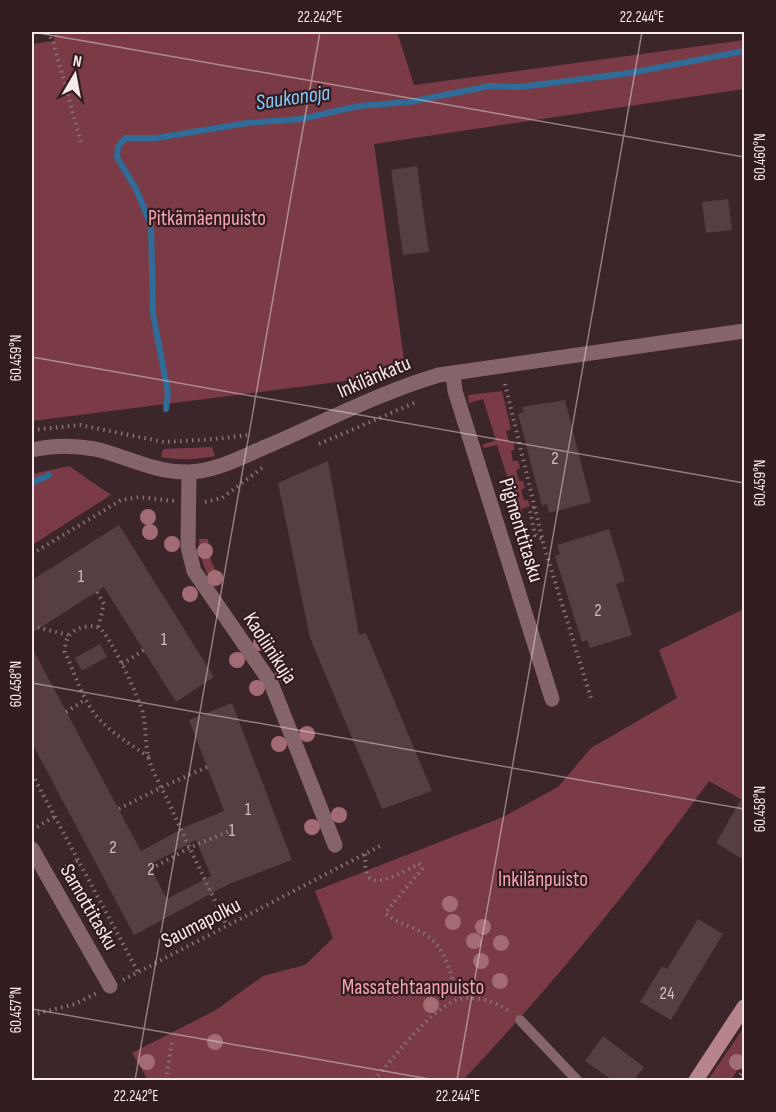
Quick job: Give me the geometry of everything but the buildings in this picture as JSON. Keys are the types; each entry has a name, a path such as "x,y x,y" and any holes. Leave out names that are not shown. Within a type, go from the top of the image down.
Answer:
{"street":[{"name":"Inkilänkatu","path":"32,450 59,445 78,446 152,467 189,472 245,456 420,380 453,373 744,331"},
{"name":"Pigmenttitasku","path":"453,373 455,391 552,699"},
{"name":"Kaoliinikuja","path":"189,472 188,547 194,572 271,683 335,845"},
{"name":"Samottitasku","path":"32,849 110,986"},
{"path":"696,1080 744,1007"}],"lane":[{"path":"520,1020 577,1080"}],"path":[{"path":"47,32 53,41 81,143"},
{"path":"505,384 543,540 591,698"},
{"path":"32,430 80,425 114,430 142,439 164,442 215,440 252,434"},
{"path":"32,554 121,500 139,496 180,502"},
{"path":"98,592 104,604 98,628"},
{"path":"32,626 69,635"},
{"path":"149,758 125,742 99,719 86,699 65,652 65,644 69,635 78,628 92,626 98,628 105,634 122,664 139,699 149,758 227,926"},
{"path":"122,664 144,650"},
{"path":"66,712 86,699"},
{"path":"119,809 207,767"},
{"path":"32,774 138,972"},
{"path":"32,830 54,817"},
{"path":"151,869 189,848 232,830"},
{"name":"Saumapolku","path":"32,1016 75,1004 380,846"},
{"path":"365,854 366,872 372,880 381,881 419,864 423,868 385,913 396,922 422,932 439,947 446,959 458,999"},
{"path":"374,1080 424,1025 458,999 475,998 497,1004 520,1020"},
{"path":"166,1080 172,1041"},
{"path":"737,1080 744,1070"}],"green space":[{"name":"Pitkämäenpuisto","path":"56,32 397,32 414,85 744,40 744,89 374,144 405,367 353,380 32,421 32,44 53,41"},
{"path":"502,391 511,429 506,431 509,442 514,442 514,450 511,451 513,461 518,461 520,468 516,470 519,481 523,481 525,488 521,490 524,500 528,500 530,506 521,509 529,536 534,536 527,539 497,445 484,448 482,445 496,440 483,399 469,403 468,395"},
{"path":"212,447 215,456 188,459 161,457 163,449"},
{"path":"69,466 111,495 32,545 32,474"},
{"path":"199,539 208,539 211,561 223,585 213,583 207,573 201,557"},
{"path":"744,609 744,801 709,781 591,935 463,1080 148,1080 132,1053 216,1010 263,976 305,965 333,938 315,891 503,817 558,787 591,748 677,698 659,650"},
{"path":"744,1027 744,1060 731,1080 708,1080"}],"waterway":[{"name":"Saukonoja","path":"166,409 168,393 153,314 151,225 136,189 117,157 118,147 125,138 156,138 247,123 301,119 359,106 409,102 490,86 520,87 630,73 744,51"},
{"name":"Saukonoja","path":"32,483 49,475"}],"park label":[{"name":"Inkilänpuisto","path":"543,879"},
{"name":"Massatehtaanpuisto","path":"413,987"}]}
